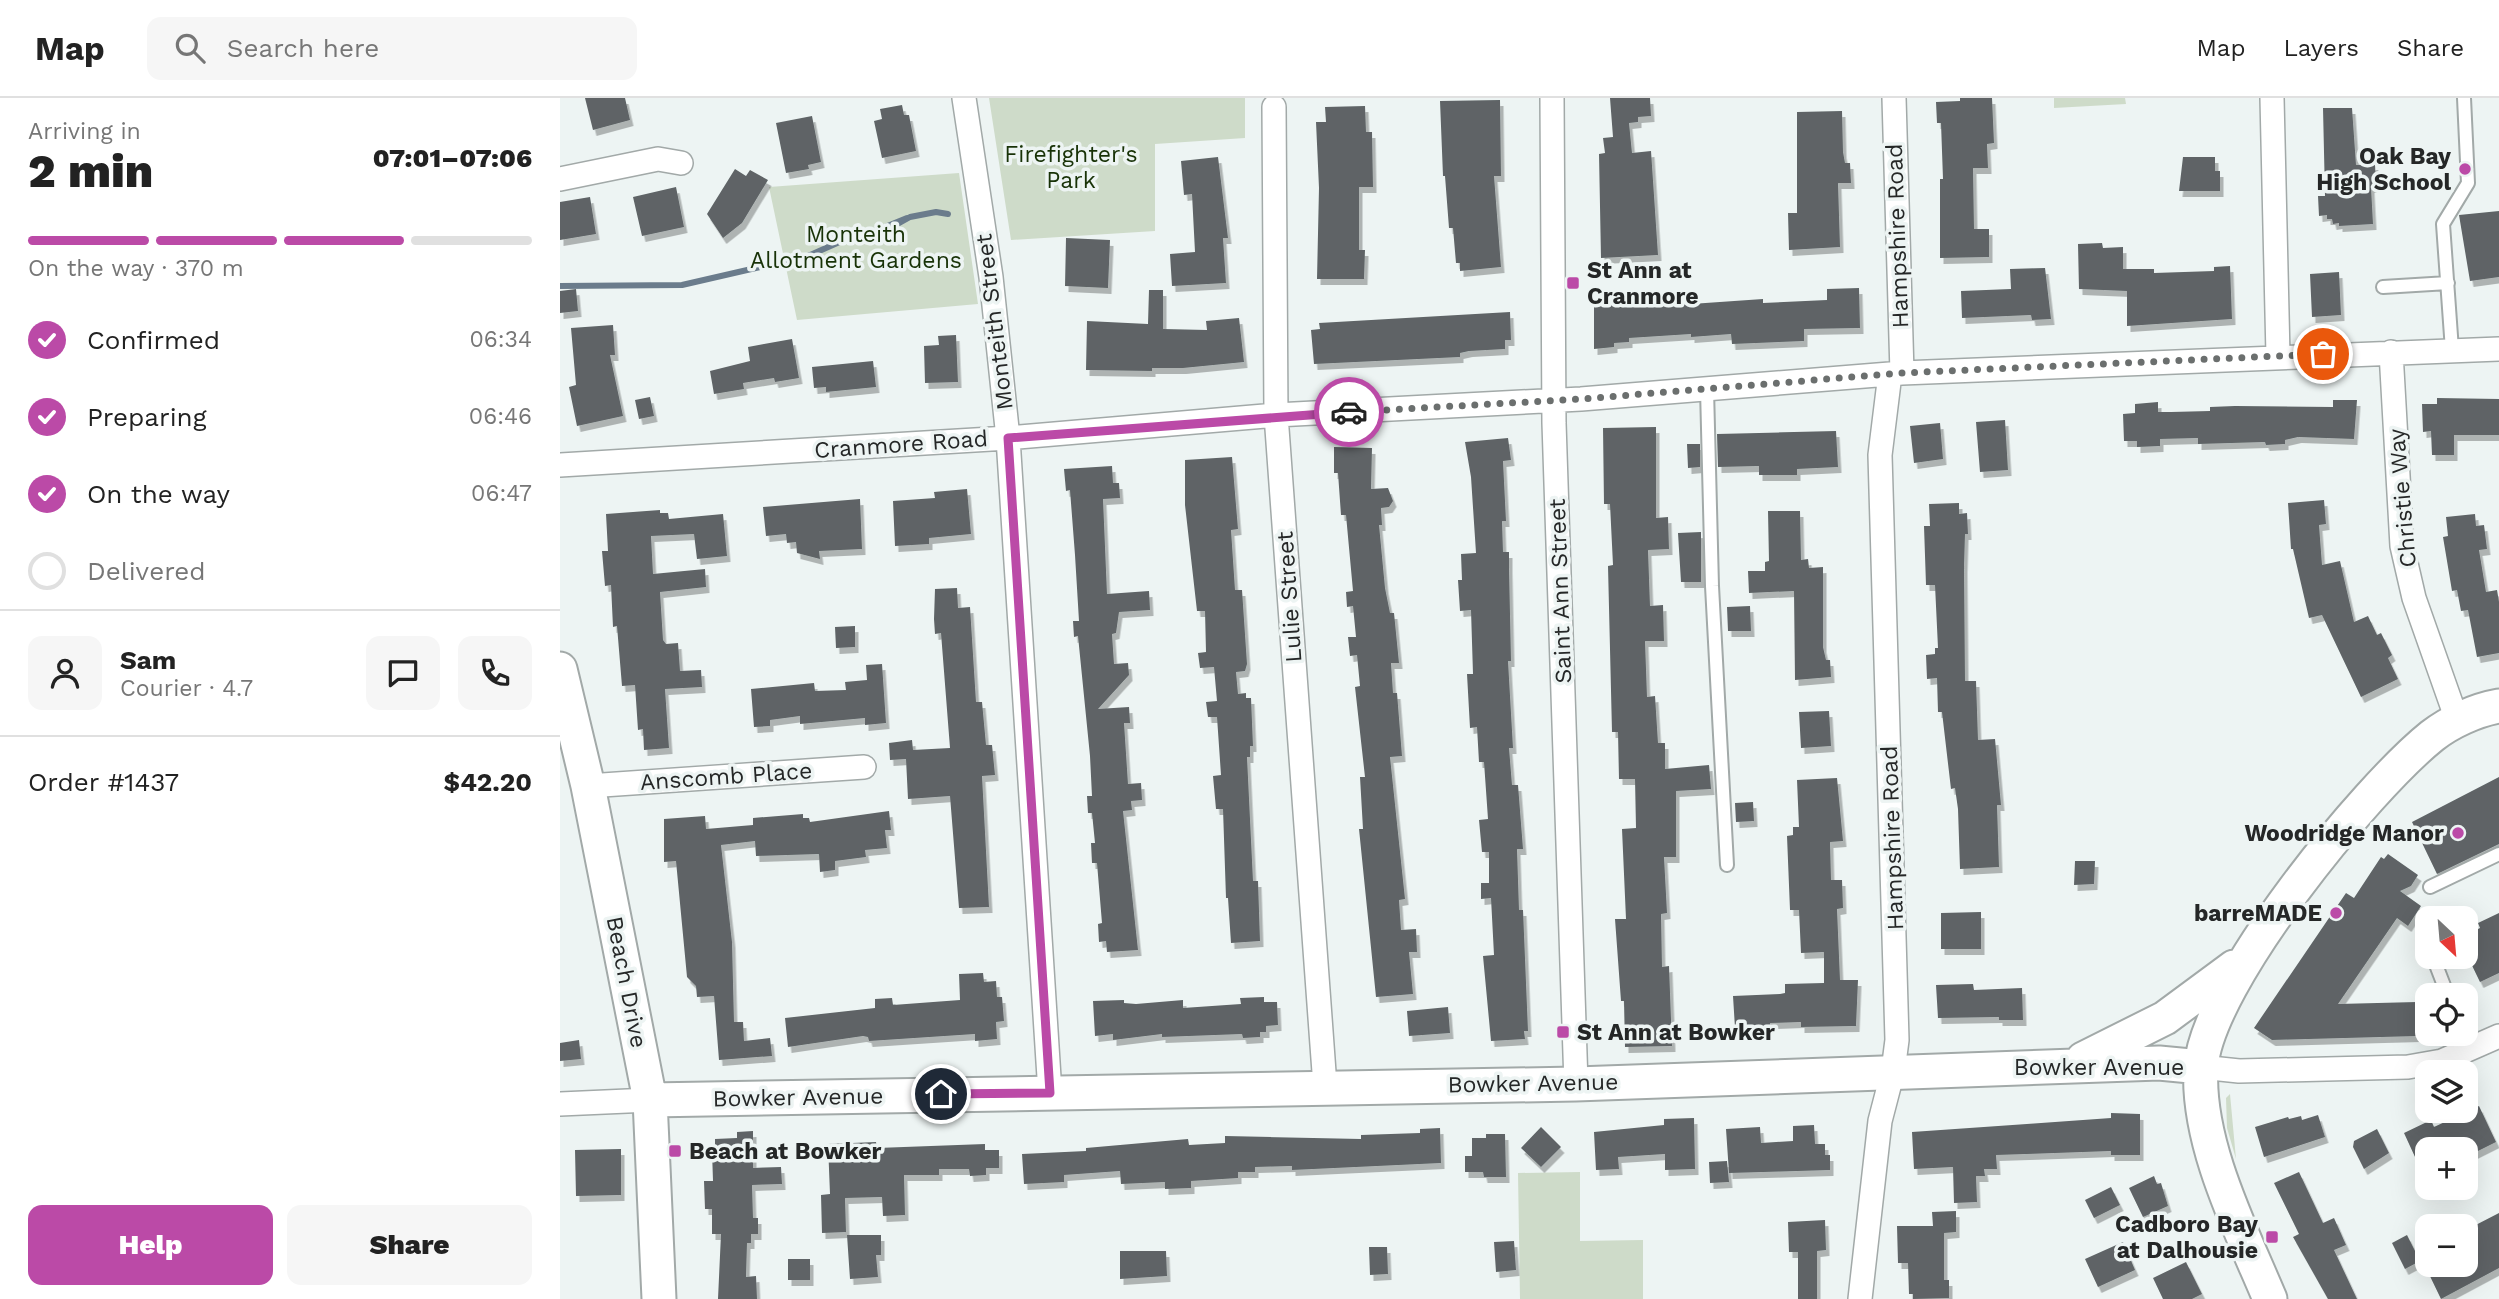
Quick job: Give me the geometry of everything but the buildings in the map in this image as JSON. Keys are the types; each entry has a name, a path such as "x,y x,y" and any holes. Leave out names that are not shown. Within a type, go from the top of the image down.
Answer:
{"main road":[{"name":"Beach Drive","path":"560,669 588,786 650,1100 659,1299"},
{"path":"2270,1299 2206,1134 2202,1112 2201,1067 2205,1040 2246,957 2367,799 2425,741 2457,720 2499,705"},
{"path":"2068,1065 2165,1018 2210,988 2246,957"},
{"name":"Bowker Avenue","path":"650,1100 1325,1086 1576,1084 2068,1065 2178,1063 2201,1067"}],"street":[{"name":"Monteith Street","path":"964,98 991,278 1008,438 1050,1093"},
{"name":"Saint Ann Street","path":"1552,98 1553,401 1576,1084"},
{"name":"Hampshire Road","path":"1860,1299 1880,1121 1894,1071 1897,1040 1880,455 1896,374 1894,98"},
{"path":"2272,98 2278,356"},
{"name":"Lulie Street","path":"1274,107 1276,415 1325,1086"},
{"path":"560,179 658,159 681,163"},
{"name":"Cranmore Road","path":"560,465 1008,438 1276,415 1553,401 1896,374 2278,356 2499,349"},
{"name":"Christie Way","path":"2391,352 2402,546 2413,598 2457,720"},
{"name":"Anscomb Place","path":"588,786 864,767"},
{"path":"2222,1001 2216,1041 2224,1053 2258,1071"},
{"name":"Bowker Avenue","path":"2478,1040 2499,1036"},
{"name":"Bowker Avenue","path":"2201,1067 2258,1071 2408,1067 2442,1061 2462,1046"},
{"name":"Bowker Avenue","path":"560,1104 650,1100"}],"lane":[{"path":"2452,350 2443,223 2469,183 2464,98"},
{"path":"2383,287 2448,283"},
{"path":"1707,388 1712,586 1727,865"},
{"path":"2430,887 2499,854"}],"green space":[{"name":"Firefighter's Park","path":"989,98 1245,98 1245,138 1155,144 1155,231 1011,240"},
{"path":"2054,98 2125,98 2126,104 2054,108"},
{"name":"Monteith Allotment Gardens","path":"959,173 978,304 797,320 769,187"},
{"path":"2230,1094 2236,1159 2227,1128 2226,1098"},
{"path":"1580,1172 1580,1241 1643,1240 1643,1299 1520,1299 1518,1173"}],"waterway":[{"path":"560,286 682,285 808,256 853,236 885,231 910,217 936,212 948,214"},
{"path":"885,227 907,218"}],"way so far":[{"path":"1349,412 1581,399 1902,373 2323,354"}],"place":[{"name":"Oak Bay High School","path":"2465,169"},
{"name":"St Ann at Cranmore","path":"1573,283"},
{"name":"Woodridge Manor","path":"2458,833"},
{"name":"barreMADE","path":"2336,913"},
{"name":"St Ann at Bowker","path":"1563,1032"},
{"name":"Beach at Bowker","path":"675,1151"},
{"name":"Cadboro Bay at Dalhousie","path":"2272,1237"}],"route":[{"path":"941,1094 1050,1093 1008,438 1276,415 1349,412"}]}
